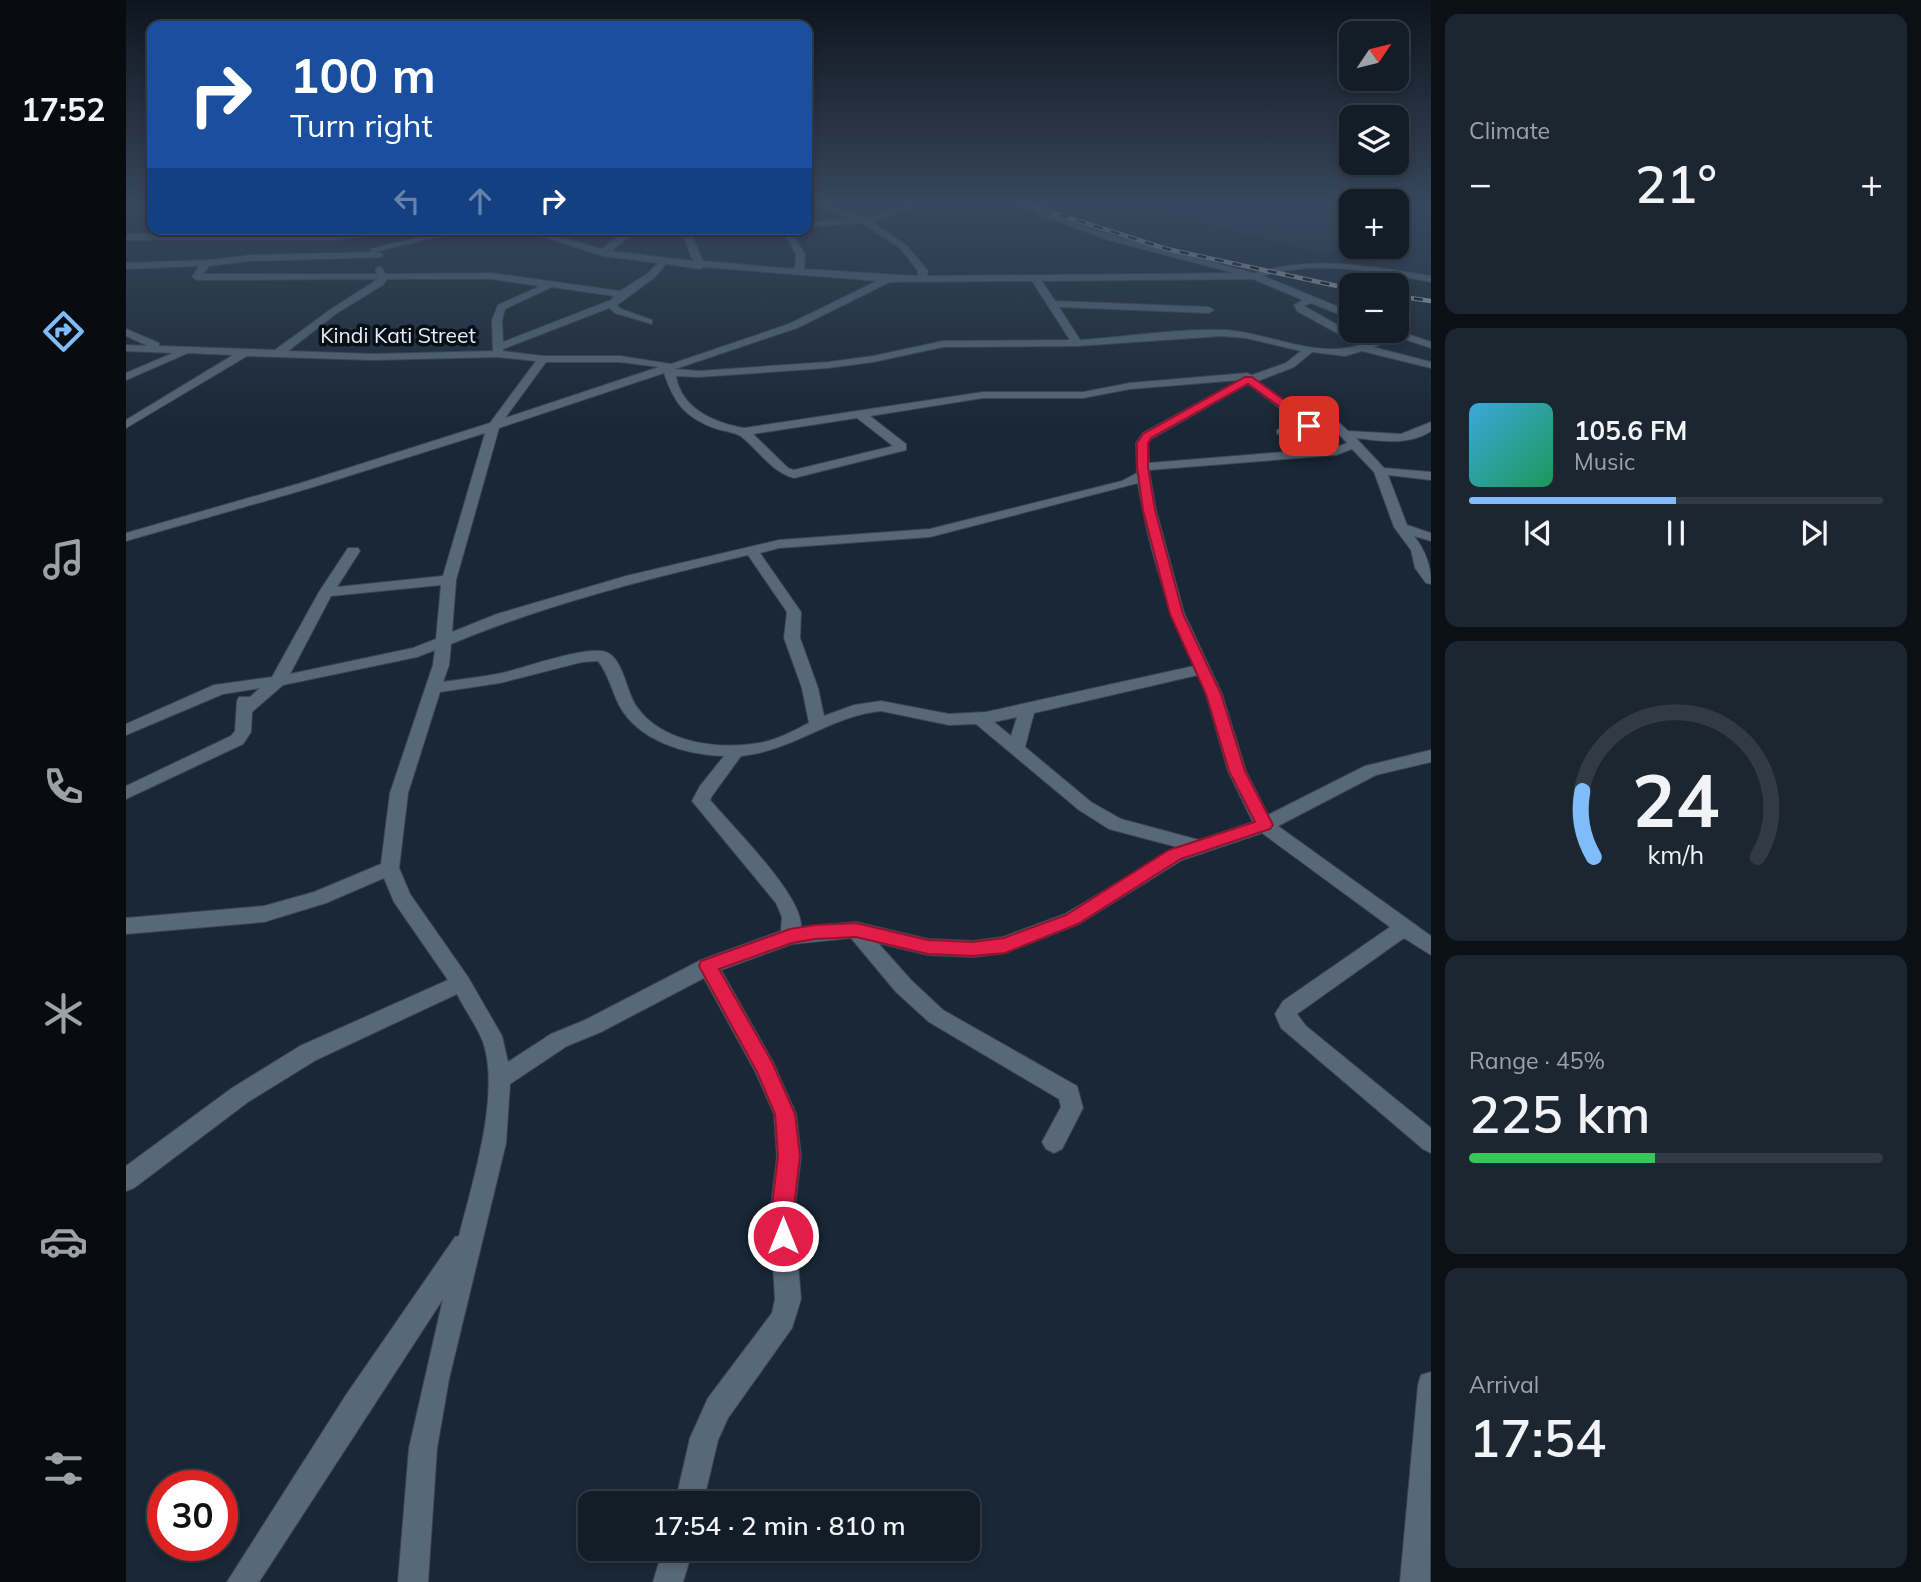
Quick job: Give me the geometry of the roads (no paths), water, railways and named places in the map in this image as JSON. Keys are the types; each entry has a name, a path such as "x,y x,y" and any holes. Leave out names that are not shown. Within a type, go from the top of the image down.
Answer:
{"street":[{"path":"278,354 334,311 380,283 383,278"},
{"path":"505,278 552,284 616,299"},
{"path":"552,284 501,307 497,320 498,351 616,299 652,278"},
{"path":"870,278 1121,278"},
{"path":"1259,278 1339,311"},
{"path":"126,537 218,512 493,427 732,348 793,326 888,279"},
{"path":"1036,279 1077,343"},
{"path":"616,299 612,307 648,322"},
{"path":"1313,299 1299,305 1300,309 1366,347 1431,365"},
{"path":"1054,304 1209,310"},
{"path":"126,332 161,348"},
{"name":"Kindi Kati Street","path":"126,348 373,357 498,351 543,359 621,359 699,374 782,369 873,359 943,344 1077,343 1230,332 1340,353 1366,347"},
{"path":"1409,338 1431,345"},
{"path":"1366,347 1378,343"},
{"path":"732,348 745,353"},
{"path":"126,377 192,349"},
{"path":"1309,349 1290,365 1248,379 1147,436 1142,443 1143,471 1151,521 1177,614 1203,669 1237,771 1264,825 1431,947"},
{"path":"130,419 246,352"},
{"path":"757,358 782,369"},
{"path":"413,1582 423,1448 494,1143 499,1079 494,1042 461,984 401,897 390,868 400,793 435,688 444,642 449,580 493,427 543,359"},
{"path":"668,369 673,391 697,415 728,430 744,432 983,394 1059,397 1130,386 1264,375"},
{"path":"1248,379 1310,425 1281,432"},
{"path":"1323,411 1380,471 1401,527 1418,550 1422,568 1431,580"},
{"path":"744,432 784,471 794,474 902,447 861,415"},
{"path":"1344,433 1406,436 1422,433 1431,426"},
{"path":"126,730 208,693 417,652 502,617 631,579 810,540 930,533 1126,484 1143,471 1336,451 1354,444"},
{"path":"1380,471 1431,476"},
{"path":"1401,527 1431,537"},
{"path":"245,710 278,681 326,592 353,551"},
{"path":"752,551 794,612 792,638 810,688 817,724"},
{"path":"326,592 449,580"},
{"path":"435,688 500,678 582,657 602,656 608,661 631,710 662,737 689,746 736,751 776,744 817,724 854,711 881,706 902,708 943,720 979,718 1027,710 1203,669"},
{"path":"126,793 237,740 243,732 244,684"},
{"path":"1016,749 1027,710"},
{"path":"979,718 1085,806 1115,824 1136,832 1198,846"},
{"path":"736,751 701,801 783,899 792,917 790,936"},
{"path":"499,1079 559,1040 593,1026 708,966 790,936 856,930 928,947 972,949 1005,945 1072,919 1153,866 1198,846 1264,825 1371,770 1431,756"},
{"path":"126,926 264,914 319,898 390,868"},
{"path":"1405,927 1290,1007 1286,1014 1288,1021 1298,1032 1431,1142"},
{"path":"856,930 900,986 916,1001 936,1016 1069,1093 1072,1108 1054,1142"},
{"path":"692,1491 704,1438 718,1408 783,1319 788,1299 782,1215 789,1156 785,1114 765,1069 708,966"},
{"path":"126,1180 240,1095 308,1053 461,984"},
{"path":"242,1582 356,1405 471,1236"},
{"path":"1415,1582 1431,1385"},
{"path":"668,1582 674,1561"}],"railway":[{"path":"1300,278 1339,286"},
{"path":"1409,298 1431,301"}]}
